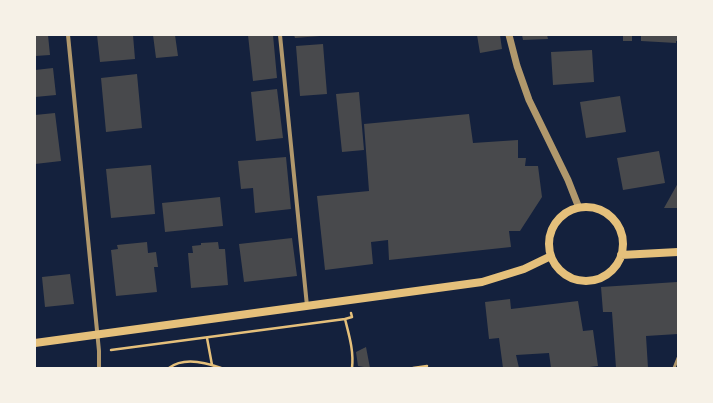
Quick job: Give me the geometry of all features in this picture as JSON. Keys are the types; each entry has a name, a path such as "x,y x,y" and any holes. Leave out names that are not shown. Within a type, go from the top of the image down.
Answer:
{"main road":[{"path":"590,207 600,210 610,216 617,224 622,233 623,244 621,255 616,265 609,273 598,279 587,281 575,280 565,275 556,266 551,256 549,245 550,235 554,225 561,217 570,211 590,207"},
{"path":"621,255 678,252"},
{"path":"35,343 482,282 524,269 551,256"}],"street":[{"path":"68,35 99,351 99,368"},
{"path":"280,35 307,306"},
{"path":"509,35 517,66 529,100 568,180 579,208"}],"lane":[{"path":"674,368 678,358"}],"path":[{"path":"99,351 345,319 352,317 349,301"},
{"path":"345,319 351,344 353,360 352,368"},
{"path":"207,338 212,365"},
{"path":"169,368 180,362 193,362 221,368"},
{"path":"413,368 427,366"}],"building":[{"path":"35,35 48,35 50,55 35,56"},
{"path":"97,35 133,35 135,59 100,62"},
{"path":"153,35 175,35 178,56 156,58"},
{"path":"248,35 273,35 277,78 253,81"},
{"path":"294,35 320,35 320,36 295,38"},
{"path":"477,35 500,35 502,49 480,53"},
{"path":"522,35 547,35 548,39 523,40"},
{"path":"623,35 632,35 632,41 623,41"},
{"path":"641,35 678,35 678,41 676,41 676,43 641,41"},
{"path":"323,44 327,94 300,96 296,46"},
{"path":"592,50 594,82 553,85 551,52"},
{"path":"53,68 56,95 35,97 35,70"},
{"path":"137,74 142,128 106,132 101,78"},
{"path":"277,89 283,138 256,141 251,92"},
{"path":"359,92 364,150 342,152 336,94"},
{"path":"620,96 626,132 586,138 580,102"},
{"path":"55,113 61,161 35,164 35,115"},
{"path":"469,114 473,143 518,140 518,158 526,158 525,166 538,166 542,197 520,231 509,231 511,247 389,260 388,240 371,242 373,264 325,270 317,196 369,191 364,124"},
{"path":"659,151 665,183 623,190 617,158"},
{"path":"286,157 291,209 255,213 253,188 241,189 238,161"},
{"path":"151,165 155,214 111,218 106,169"},
{"path":"678,183 678,208 664,208"},
{"path":"220,197 223,226 165,232 162,203"},
{"path":"292,238 297,276 244,282 239,244"},
{"path":"147,242 148,253 156,252 158,267 154,267 157,292 116,296 111,250 118,249 117,245"},
{"path":"218,242 219,249 225,249 228,285 191,288 188,253 193,253 192,246 201,245 201,243"},
{"path":"70,274 74,304 45,307 42,277"},
{"path":"677,282 678,334 646,336 648,368 616,368 612,312 603,312 601,287"},
{"path":"510,299 511,309 578,301 583,331 593,330 598,366 581,368 551,368 549,353 516,355 519,368 503,368 499,338 489,339 485,302"},
{"path":"366,347 370,368 358,366 356,352"}]}
